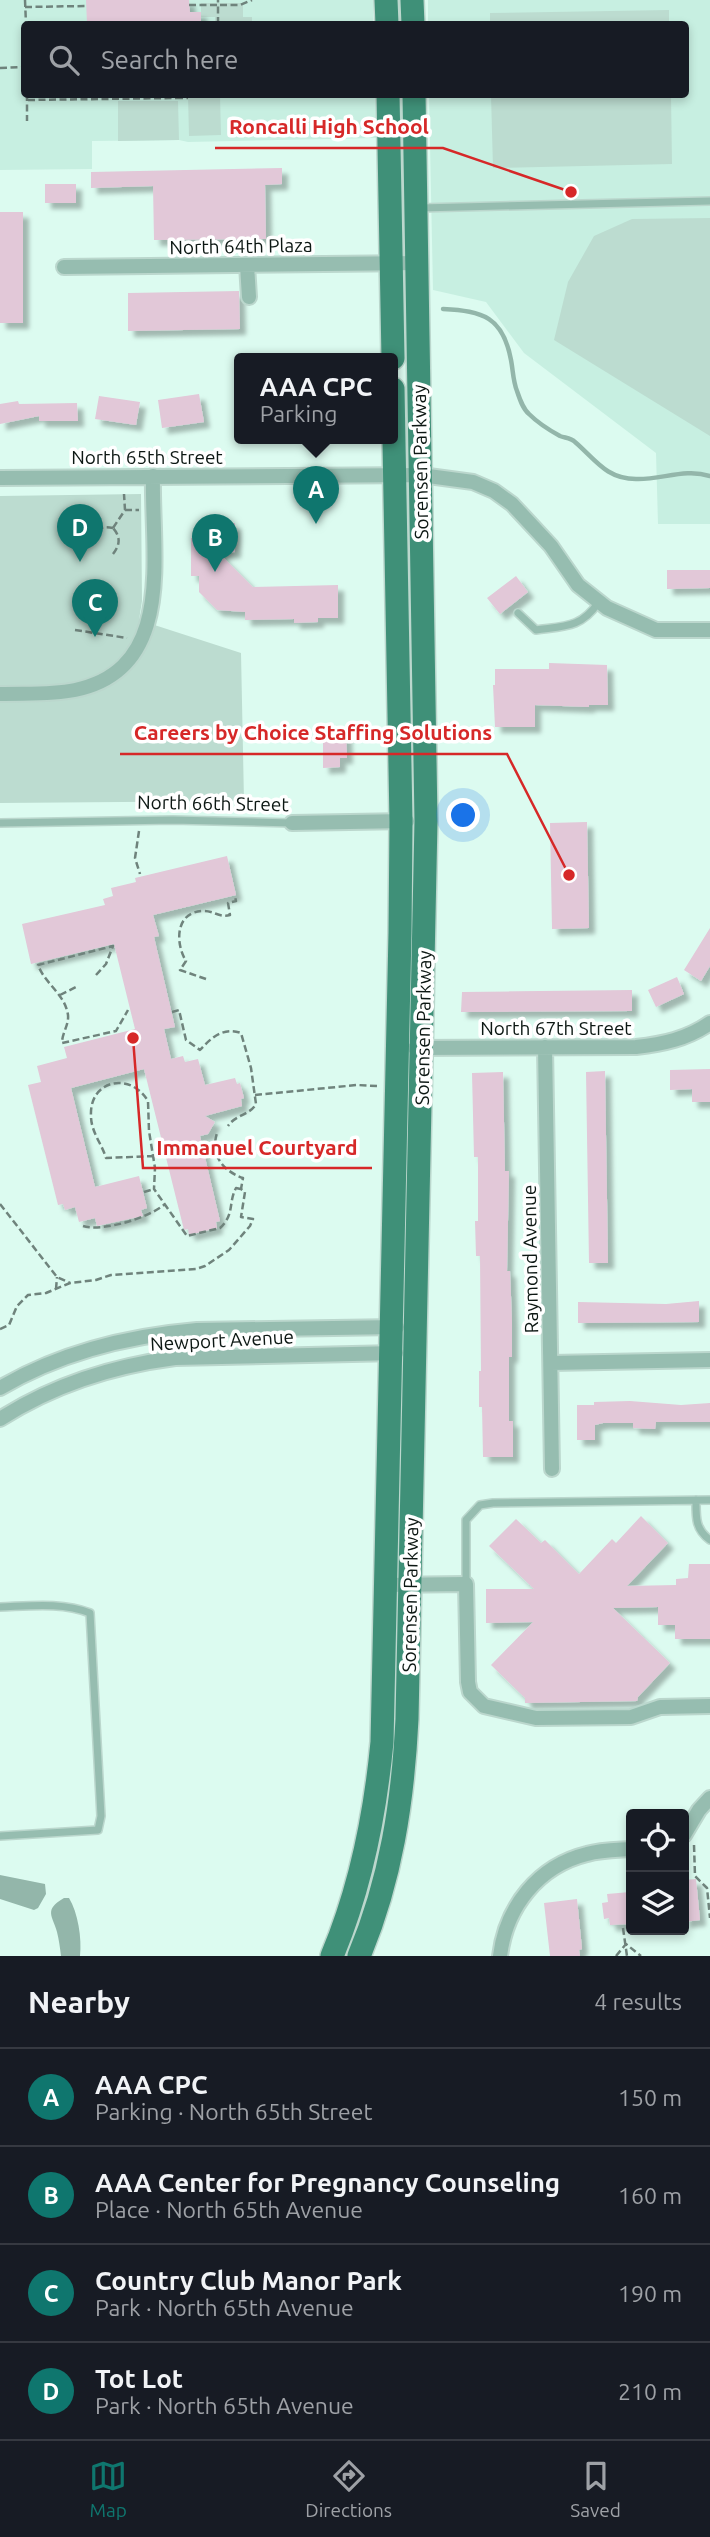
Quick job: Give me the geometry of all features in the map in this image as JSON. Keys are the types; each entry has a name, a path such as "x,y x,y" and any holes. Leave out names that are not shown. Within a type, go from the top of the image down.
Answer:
{"main road":[{"path":"386,0 387,21"},
{"path":"412,0 413,21"},
{"path":"388,98 393,353"},
{"name":"Sorensen Parkway","path":"332,1956 359,1879 378,1784 386,1584 403,1353 415,1327 426,821 414,98"},
{"name":"Sorensen Parkway","path":"359,1956 379,1901 399,1816 407,1719 410,1584 403,1353 392,1327 401,822 394,444"}],"street":[{"name":"North 64th Plaza","path":"64,267 418,263"},
{"path":"247,265 248,297"},
{"name":"North 65th Street","path":"0,478 421,475"},
{"path":"421,475 473,482 494,491 512,504 551,546 578,585 598,603 656,630 710,630"},
{"path":"0,694 58,693 82,688 104,680 117,671 140,645 152,614 153,476"},
{"name":"North 66th Street","path":"292,823 426,821"},
{"name":"North 67th Street","path":"398,1048 660,1045 679,1039 710,1023"},
{"name":"Raymond Avenue","path":"545,1047 552,1469"},
{"name":"Newport Avenue","path":"0,1388 51,1362 85,1350 148,1336 197,1330 415,1327"},
{"name":"Newport Avenue","path":"0,1419 42,1396 97,1374 149,1362 175,1358 403,1353"},
{"path":"551,1363 710,1360"},
{"path":"386,1584 466,1584 468,1682 470,1692 484,1706 536,1718 631,1717 660,1707 710,1706"},
{"path":"689,1827 710,1798"},
{"path":"500,1956 502,1939 510,1916 524,1893 538,1880 560,1864 587,1854 626,1850"}],"lane":[{"path":"417,208 710,201"},
{"path":"518,613 536,630 547,629 570,626 582,621 598,603"},
{"name":"North 66th Street","path":"0,823 140,820 292,823"},
{"path":"696,1500 696,1521 701,1533 710,1539"},
{"path":"466,1584 466,1520 480,1505 710,1500"},
{"path":"0,1606 76,1607 90,1613 101,1816 98,1830 0,1836"}],"path":[{"path":"25,0 26,21"},
{"path":"218,0 218,21"},
{"path":"190,5 240,5 251,0"},
{"path":"25,7 86,6"},
{"path":"0,68 21,67"},
{"path":"27,121 28,100 61,98"},
{"path":"113,528 125,510 124,494"},
{"path":"125,510 141,510"},
{"path":"91,539 94,532 101,527 113,528 119,536 117,550 113,554"},
{"path":"75,630 131,639"},
{"path":"140,820 135,858 140,874"},
{"path":"206,979 180,970 186,961 178,944 179,929 186,918 198,912 206,911 225,917 230,915 228,903 236,901 235,897"},
{"path":"96,975 106,964 113,946 38,965 60,995 68,1021 62,1034 62,1043 116,1031 128,1010"},
{"path":"60,995 78,986"},
{"path":"172,1012 179,1010 186,1040 200,1050 214,1035 225,1032 241,1034 247,1049 255,1095 253,1109 232,1119 228,1126"},
{"path":"0,1329 9,1325 17,1306 28,1295 46,1293 70,1283 111,1275 196,1269 229,1250 250,1226 253,1219 241,1217 245,1192 236,1188 233,1192 232,1211 220,1228 187,1236 154,1189 154,1156 149,1131 148,1101 144,1093 128,1083 118,1082 107,1086 95,1098 90,1114 97,1140 106,1158 154,1156"},
{"path":"255,1095 357,1085 385,1087"},
{"path":"217,1133 214,1141 217,1158 228,1171 243,1178 241,1189"},
{"path":"144,1192 154,1189"},
{"path":"0,1203 57,1277 70,1283"},
{"path":"83,1226 97,1228 149,1215 165,1204"},
{"path":"56,1289 57,1277"},
{"path":"689,1836 693,1839 695,1876 707,1888 710,1918"},
{"path":"624,1928 627,1956"},
{"path":"616,1956 626,1944"},
{"path":"626,1944 641,1956"}],"shaded area":[{"path":"0,0 373,0 373,21 21,21 21,98 375,98 376,138 92,141 92,169 0,170"},
{"path":"428,0 710,0 710,524 658,524 656,453 524,353 486,302 433,290 429,98 689,98 689,21 428,21"},
{"path":"201,3 243,3 243,17 252,17 252,21 215,21 215,17 201,17"},
{"path":"669,10 669,21 490,21 490,13"},
{"path":"188,98 220,98 221,135 189,136"},
{"path":"491,98 671,98 672,164 493,168"},
{"path":"118,101 178,101 179,140 118,141"},
{"path":"710,218 710,436 554,340 568,282 594,236 632,219"},
{"path":"141,494 142,601 139,620 241,653 244,801 0,803 0,496"},
{"path":"0,1875 45,1884 46,1894 38,1908 34,1910 0,1899"},
{"path":"64,1898 69,1898 77,1918 80,1956 61,1956 51,1913 53,1906"}],"building":[{"path":"86,0 189,0 190,12 201,12 201,21 87,21"},
{"path":"282,168 282,184 265,185 266,239 154,240 153,186 91,188 91,172"},
{"path":"45,184 76,184 76,203 45,203"},
{"path":"0,212 23,212 23,323 0,323"},
{"path":"239,291 240,329 128,331 128,293"},
{"path":"199,394 204,422 162,428 158,400"},
{"path":"99,396 140,402 136,425 95,419"},
{"path":"18,401 19,404 77,403 78,421 39,421 39,416 0,424 0,404"},
{"path":"235,523 235,552 219,553 253,587 338,585 338,618 318,618 318,622 294,623 294,619 245,620 245,612 217,610 199,592 199,576 191,576 191,538 197,538 197,524"},
{"path":"667,570 710,570 710,588 667,589"},
{"path":"516,576 528,592 500,614 487,598"},
{"path":"549,663 607,665 608,705 535,705 535,727 495,727 495,669 549,669"},
{"path":"323,731 346,731 347,758 340,758 340,767 323,768"},
{"path":"587,822 589,928 552,929 550,823"},
{"path":"227,856 236,895 153,915 159,936 154,937 175,1027 164,1029 171,1059 183,1056 185,1062 198,1059 205,1085 235,1078 237,1084 240,1083 244,1098 241,1099 242,1106 205,1116 215,1122 208,1134 200,1136 220,1221 216,1222 217,1228 189,1235 188,1229 184,1230 144,1069 71,1088 95,1187 139,1176 147,1208 141,1210 143,1216 97,1226 95,1218 79,1222 75,1207 65,1210 63,1204 58,1205 28,1085 41,1082 37,1066 67,1058 64,1047 135,1029 114,944 31,964 22,924 105,905 103,899 113,896 111,888 136,882 135,878"},
{"path":"710,928 710,966 701,981 684,970"},
{"path":"677,977 684,994 656,1007 648,990"},
{"path":"632,990 632,1011 461,1012 462,992"},
{"path":"710,1069 710,1102 692,1102 692,1089 670,1090 670,1070"},
{"path":"605,1071 608,1263 589,1263 586,1072"},
{"path":"503,1072 505,1171 509,1171 507,1271 510,1271 512,1357 509,1357 509,1421 513,1421 513,1457 483,1457 482,1407 479,1407 480,1256 476,1256 475,1221 478,1221 478,1157 474,1157 472,1073"},
{"path":"699,1301 699,1322 578,1323 578,1302 666,1304"},
{"path":"630,1401 681,1405 710,1403 710,1422 656,1422 655,1429 633,1428 633,1423 603,1423 595,1425 595,1440 577,1440 577,1405"},
{"path":"641,1516 668,1543 627,1586 676,1585 676,1579 688,1578 689,1564 710,1564 710,1639 675,1639 675,1625 658,1625 658,1607 613,1608 670,1663 637,1701 525,1703 525,1698 491,1665 533,1622 486,1623 486,1589 534,1589 489,1546 516,1519 541,1543 545,1540 579,1574 612,1539 616,1543"},
{"path":"696,1879 700,1920 689,1921 689,1880"},
{"path":"626,1892 626,1924 610,1925 609,1918 604,1919 602,1903 608,1902 607,1894"},
{"path":"577,1899 582,1949 579,1950 580,1956 550,1956 544,1903"}],"waterway":[{"path":"443,309 480,315 497,325 507,346 516,387 525,410 548,429 573,441 609,472 636,479 691,473 710,476"}],"place":[{"name":"Roncalli High School","path":"571,192"},
{"name":"AAA CPC","path":"316,524"},
{"name":"Tot Lot","path":"80,562"},
{"name":"AAA Center for Pregnancy Counseling","path":"215,572"},
{"name":"Country Club Manor Park","path":"95,637"},
{"name":"Careers by Choice Staffing Solutions","path":"569,875"},
{"name":"Immanuel Courtyard","path":"133,1038"}]}
